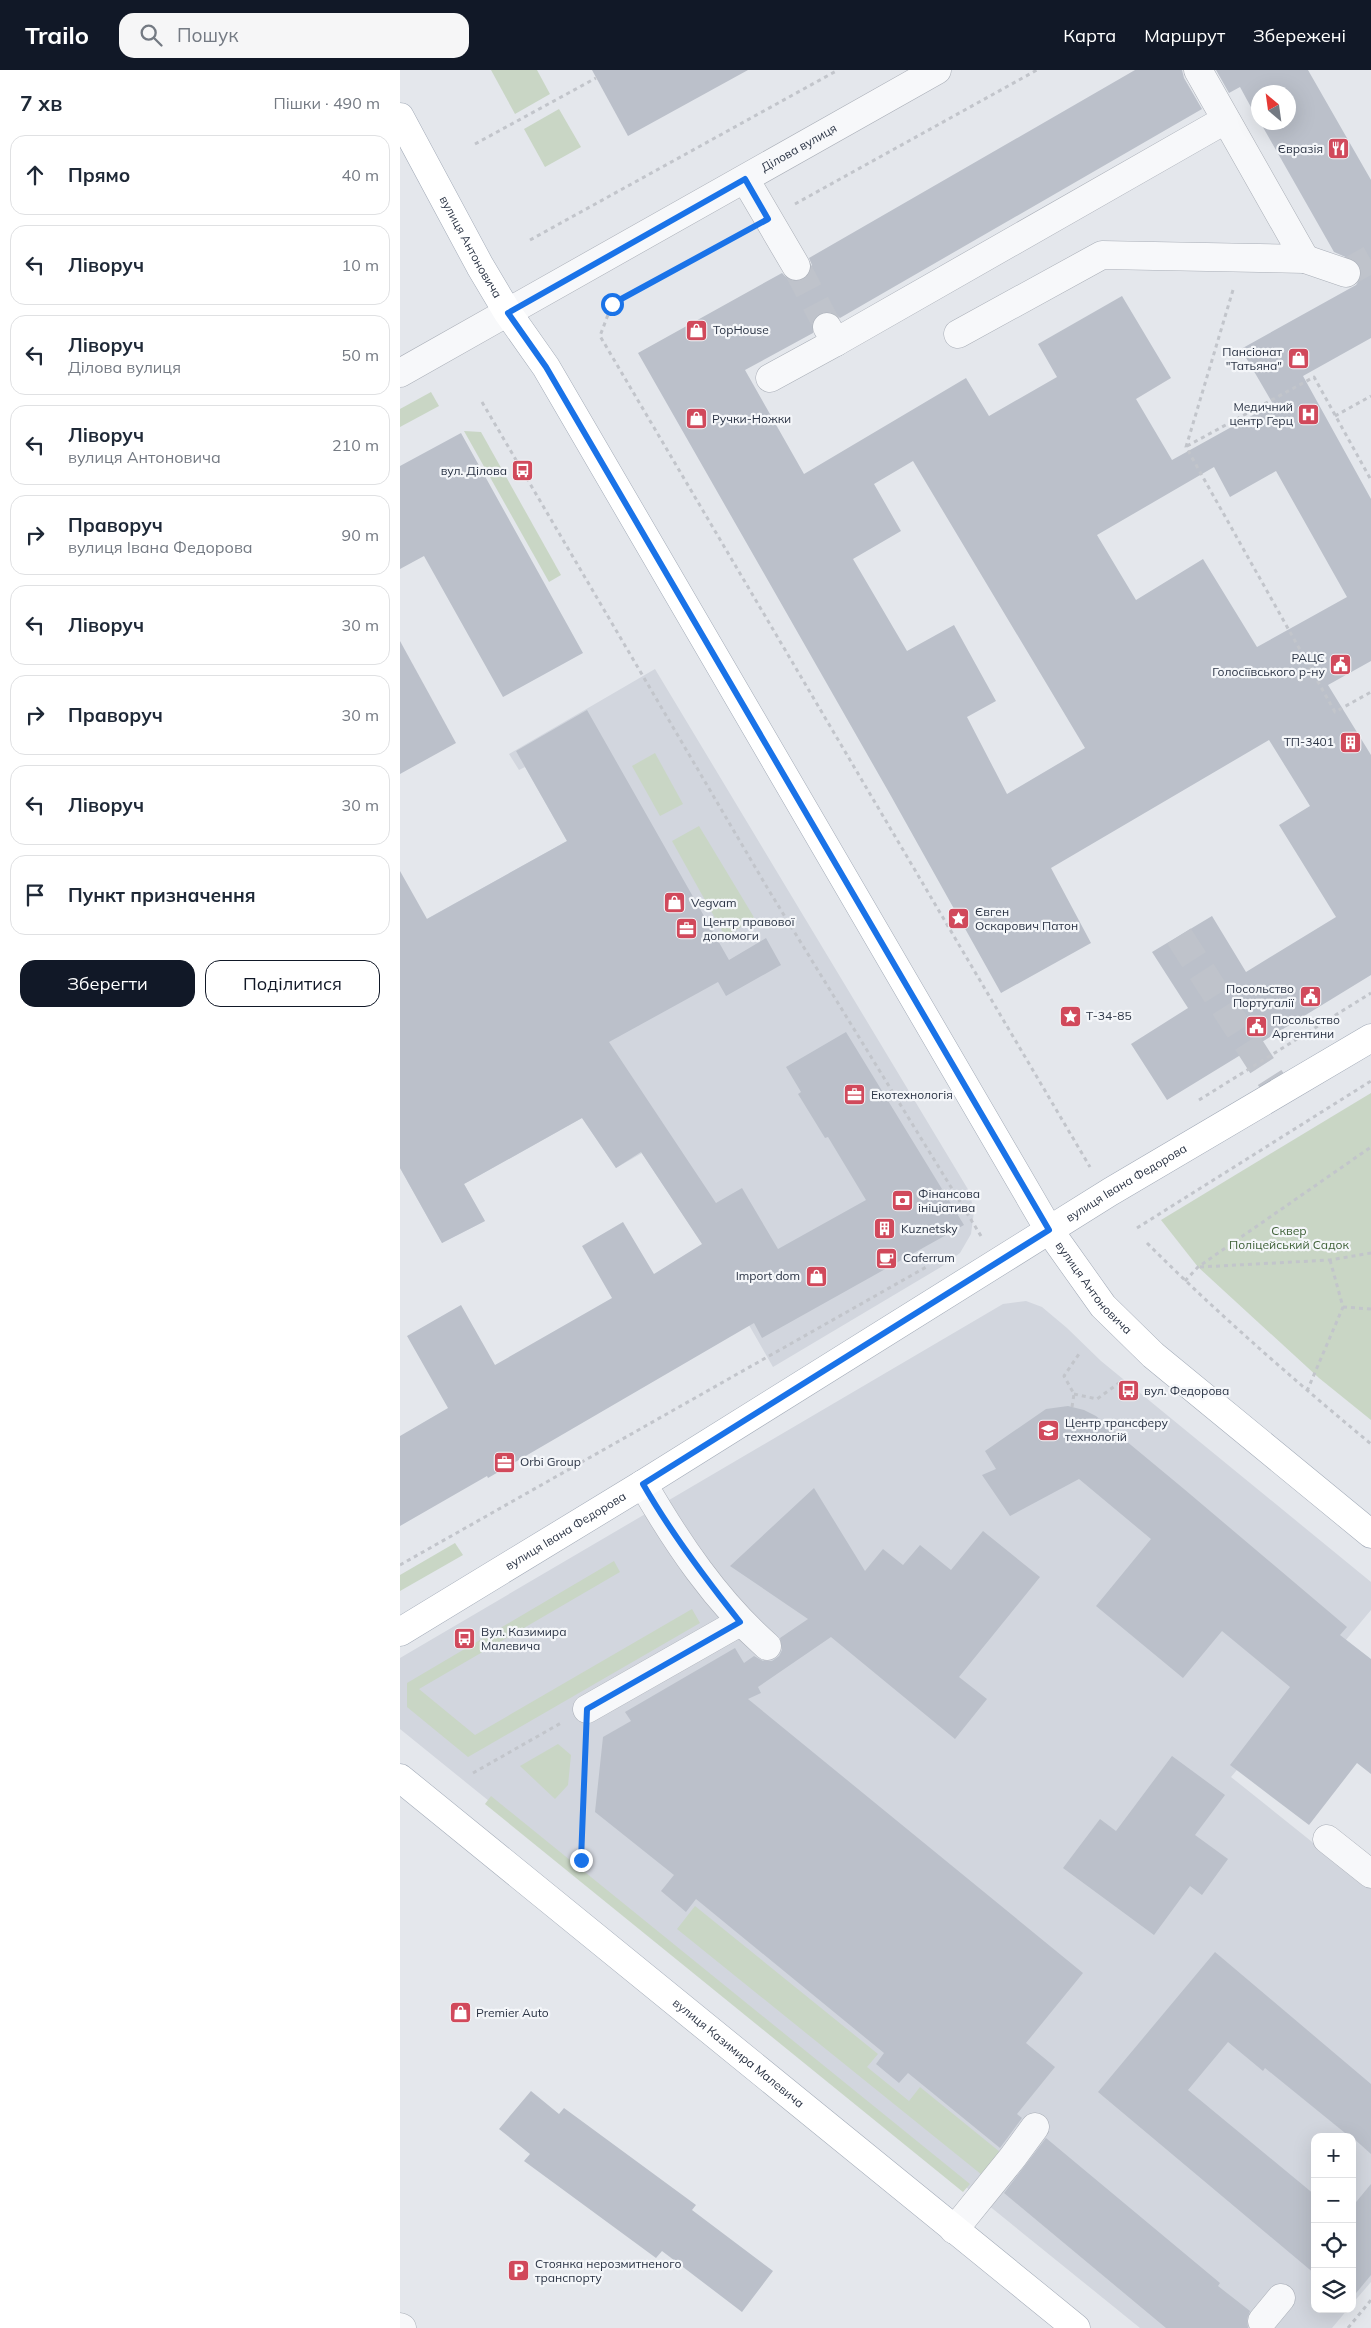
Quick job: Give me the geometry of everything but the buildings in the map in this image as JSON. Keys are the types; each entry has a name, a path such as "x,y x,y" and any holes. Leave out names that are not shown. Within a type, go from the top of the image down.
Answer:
{"main road":[{"name":"вулиця Антоновича","path":"400,117 508,313 546,367 1049,1230 1103,1306 1153,1355 1371,1534"},
{"name":"вулиця Івана Федорова","path":"400,1632 643,1484 1049,1230 1371,1038"},
{"name":"вулиця Казимира Малевича","path":"400,1778 1076,2328"}],"street":[{"name":"Ділова вулиця","path":"400,373 937,70"},
{"path":"1198,70 1305,259"},
{"path":"770,378 831,333 1225,120"},
{"path":"745,179 796,266"},
{"path":"958,334 1102,255 1305,259 1346,273"},
{"path":"643,1484 663,1519 697,1568 740,1622 767,1646"},
{"path":"587,1709 740,1622"},
{"path":"1327,1839 1371,1874"},
{"path":"954,2230 1014,2157 1035,2127"},
{"path":"1262,2321 1281,2298"}],"path":[{"path":"530,240 838,70"},
{"path":"1037,70 612,304 600,336 1090,1167 1099,1162"},
{"path":"475,144 596,78"},
{"path":"1242,258 1186,447 1335,712 1371,692"},
{"path":"1186,447 1314,377 1371,480"},
{"path":"1335,416 1371,396"},
{"path":"482,402 768,889 981,1236 973,1240"},
{"path":"1192,1104 1371,994"},
{"path":"1137,1228 1371,1080"},
{"path":"1185,1281 1198,1267 1371,1147"},
{"path":"1147,1243 1185,1281 1307,1391 1371,1444"},
{"path":"1198,1267 1330,1260 1371,1253"},
{"path":"1307,1391 1343,1307 1330,1260"},
{"path":"400,1565 929,1265"},
{"path":"1343,1307 1371,1309"},
{"path":"1072,1407 1074,1394 1064,1376 1080,1351"},
{"path":"1074,1394 1097,1399 1118,1382"},
{"path":"473,1774 587,1709"},
{"path":"581,1860 587,1709"},
{"path":"1348,2328 1371,2300"}],"shaded area":[{"path":"655,669 969,1191 974,1211 971,1234 960,1253 941,1267 773,1367 703,1245 642,1153 616,1168 582,1118 464,1184 485,1221 442,1243 400,1168 400,923 405,931 567,841 525,767 519,770 509,754"},
{"path":"1026,1301 1042,1307 1101,1361 1371,1582 1371,1610 1231,1777 1371,1889 1371,2282 1356,2299 1356,2133 1311,2133 1311,2313 1345,2313 1332,2328 1140,2328 400,1729 400,1658 1003,1304"}],"green space":[{"path":"491,70 537,70 550,94 515,114"},
{"path":"559,109 581,147 545,167 524,129"},
{"path":"431,392 439,406 400,427 400,409"},
{"path":"464,431 481,432 561,575 549,582"},
{"path":"655,753 683,804 660,816 632,766"},
{"path":"699,826 755,919 725,936 672,841"},
{"name":"Сквер Поліцейський Садок","path":"1371,1093 1371,1420 1319,1378 1198,1267 1161,1220"},
{"path":"455,1543 463,1555 400,1591 400,1575"},
{"path":"614,1561 620,1572 419,1689 475,1735 692,1609 700,1623 468,1757 407,1707 407,1683"},
{"path":"558,1744 571,1755 568,1785 555,1799 520,1766"},
{"path":"491,1796 970,2184 963,2192 485,1804"},
{"path":"695,1906 878,2054 867,2067 909,2101 920,2087 1000,2152 982,2175 677,1929"}],"tunnel":[{"path":"1346,273 1371,259"},
{"path":"796,266 827,325"},
{"path":"1179,936 1279,1092"}],"place":[{"name":"Євразія","path":"1339,149"},
{"name":"TopHouse","path":"697,330"},
{"name":"Пансіонат \"Татьяна\"","path":"1298,359"},
{"name":"Медичний центр Герц","path":"1309,414"},
{"name":"Ручки-Ножки","path":"696,419"},
{"name":"вул. Ділова","path":"523,471"},
{"name":"РАЦС Голосіївського р-ну","path":"1341,665"},
{"name":"ТП-3401","path":"1350,742"},
{"name":"Vegvam","path":"675,903"},
{"name":"Євген Оскарович Патон","path":"959,919"},
{"name":"Центр правової допомоги","path":"687,929"},
{"name":"Посольство Португалії","path":"1310,996"},
{"name":"Т-34-85","path":"1070,1016"},
{"name":"Посольство Аргентини","path":"1256,1027"},
{"name":"Екотехнологія","path":"855,1095"},
{"name":"Фінансова ініціатива","path":"902,1201"},
{"name":"Kuznetsky","path":"885,1229"},
{"name":"Caferrum","path":"887,1258"},
{"name":"Import dom","path":"816,1276"},
{"name":"вул. Федорова","path":"1128,1391"},
{"name":"Центр трансферу технологій","path":"1049,1430"},
{"name":"Orbi Group","path":"504,1462"},
{"name":"Вул. Казимира Малевича","path":"465,1639"},
{"name":"Premier Auto","path":"460,2013"},
{"name":"Стоянка нерозмитненого транспорту","path":"519,2271"}],"route":[{"path":"581,1860 587,1709 740,1622 697,1568 663,1519 643,1484 1049,1230 1032,1204 546,367 508,313 745,179 768,219 612,304"}]}
